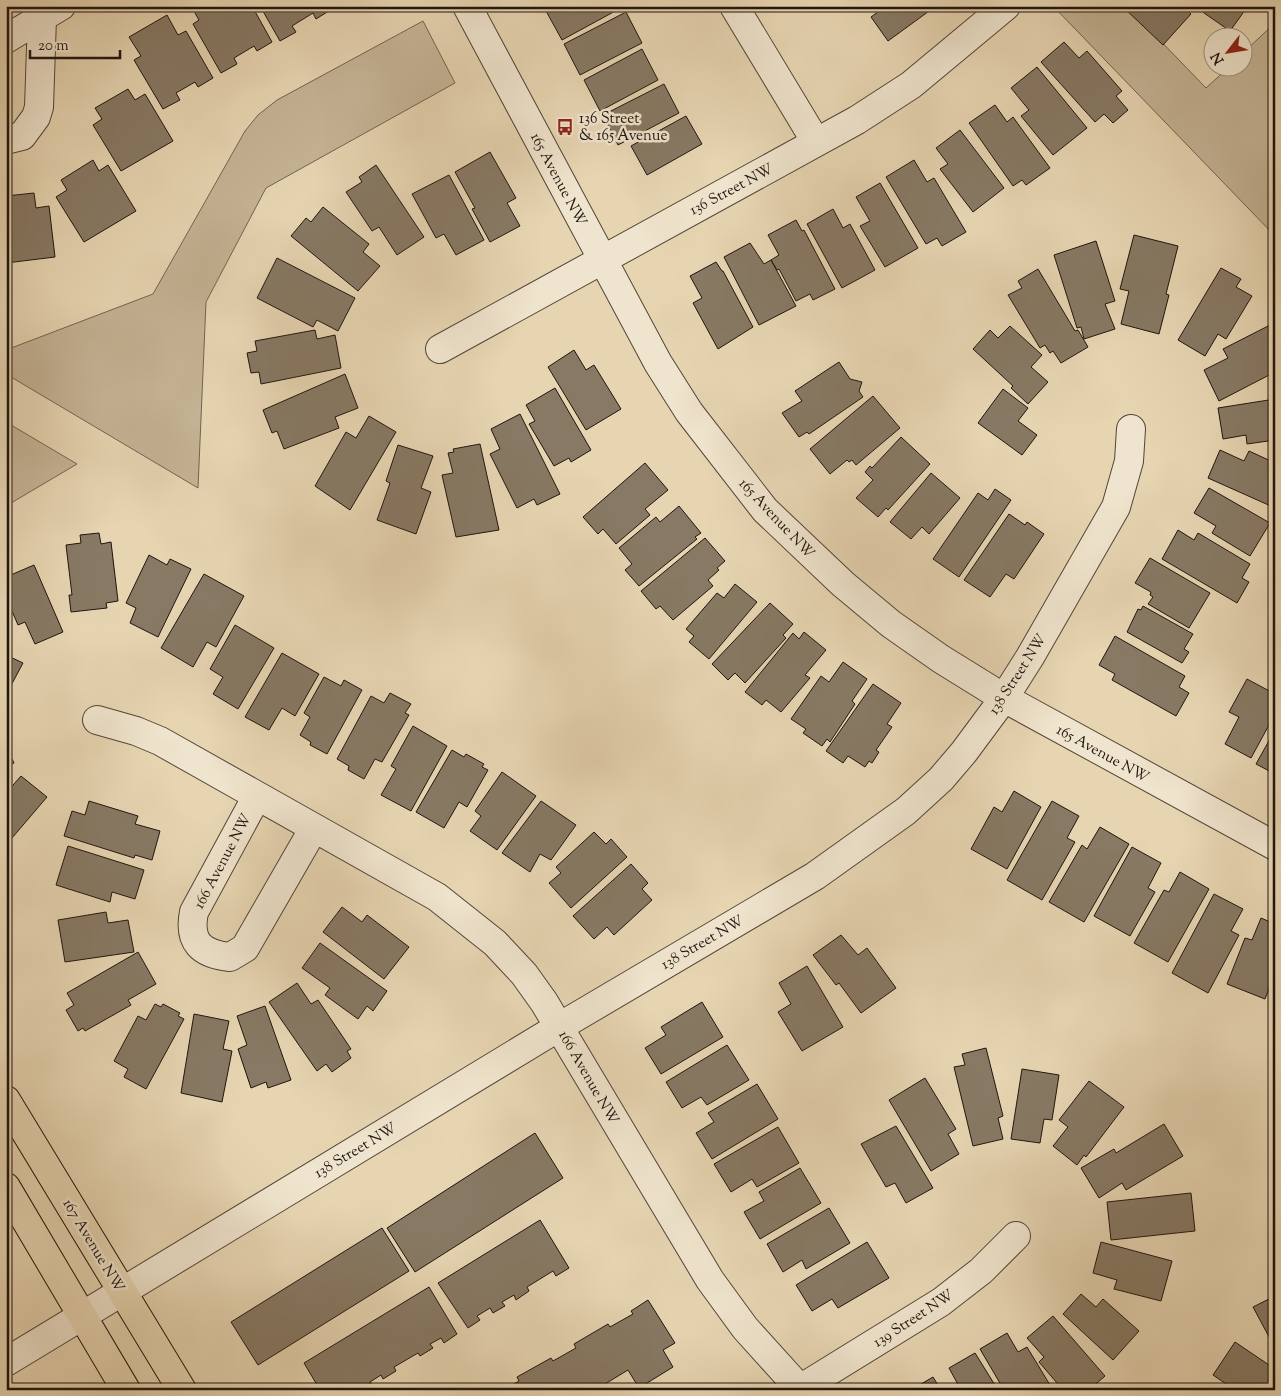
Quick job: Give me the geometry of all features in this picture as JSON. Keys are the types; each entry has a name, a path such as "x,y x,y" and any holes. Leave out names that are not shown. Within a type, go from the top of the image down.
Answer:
{"main road":[{"name":"167 Avenue NW","path":"6,1100 114,1296 182,1390"},
{"path":"6,1187 126,1390"}],"street":[{"name":"165 Avenue NW","path":"467,6 658,363 689,412 766,510 843,584 891,624 941,659 1004,698 1275,846"},
{"path":"734,6 816,142"},
{"name":"136 Street NW","path":"440,349 816,142 911,85 1006,6"},
{"path":"6,40 51,12"},
{"path":"6,140 22,136 36,117 39,107 51,12"},
{"name":"138 Street NW","path":"6,1362 559,1027 815,876 879,832 941,779 1004,698 1030,657 1116,507 1129,461 1131,429"},
{"name":"166 Avenue NW","path":"97,720 149,736 402,876 466,918 495,943 524,974 559,1027 710,1280 745,1328 800,1389"},
{"name":"166 Avenue NW","path":"257,796 194,912 193,933 197,943 204,950 230,957 245,948 314,828"},
{"name":"139 Street NW","path":"800,1389 941,1302 981,1271 1016,1236"}],"shaded area":[{"path":"1053,6 1127,6 1206,88 1217,78 1254,78 1254,43 1275,23 1275,236"},
{"path":"423,21 455,83 266,188 206,302 198,488 6,374 6,350 153,294 245,131 258,115 277,100"},
{"path":"6,422 77,464 6,506"},
{"path":"6,1277 12,1294 6,1311"}],"building":[{"path":"191,6 252,6 272,42 257,51 254,46 234,58 237,64 221,73 193,24 199,20"},
{"path":"260,6 330,6 332,9 316,19 313,13 292,26 296,32 280,41"},
{"path":"555,6 618,6 619,9 562,40 546,11"},
{"path":"886,6 936,6 888,41 871,17"},
{"path":"1122,6 1182,6 1191,14 1163,45"},
{"path":"1194,6 1248,6 1232,28 1226,28"},
{"path":"626,12 642,43 580,75 564,44"},
{"path":"167,15 178,35 186,31 213,78 198,87 195,82 176,93 180,100 163,109 134,60 141,56 129,37"},
{"path":"1064,42 1079,58 1087,51 1122,91 1116,96 1128,110 1113,123 1104,114 1095,122 1041,62"},
{"path":"642,49 658,80 600,111 584,80"},
{"path":"1037,67 1087,128 1053,155 1021,116 1029,110 1011,88"},
{"path":"664,84 679,113 618,145 603,115"},
{"path":"128,89 135,100 145,94 173,141 121,171 93,125 102,119 95,108"},
{"path":"995,105 1007,122 1013,117 1050,168 1026,185 1022,180 1013,186 969,123"},
{"path":"686,116 702,144 647,175 631,146"},
{"path":"960,130 1004,188 973,212 940,169 948,164 936,148"},
{"path":"490,152 516,198 507,203 520,226 490,242 472,209 475,208 455,172"},
{"path":"93,160 99,171 108,165 136,211 84,242 56,197 67,190 61,180"},
{"path":"914,160 927,182 934,178 966,232 942,246 937,238 926,244 886,177"},
{"path":"376,165 424,237 397,255 379,227 372,231 346,192 362,182 359,177"},
{"path":"449,175 484,240 456,255 444,234 436,238 412,194"},
{"path":"880,183 918,248 885,267 860,226 870,221 856,197"},
{"path":"34,193 36,208 49,206 55,257 6,263 6,196"},
{"path":"323,207 369,244 363,252 380,266 358,291 291,236 306,218 311,222"},
{"path":"833,209 843,228 850,224 875,270 842,288 807,224"},
{"path":"796,220 802,231 804,230 835,289 813,300 810,294 796,301 779,269 777,270 771,260 779,255 768,235"},
{"path":"1134,235 1178,246 1166,294 1169,295 1159,334 1121,324 1129,291 1120,289"},
{"path":"1096,241 1115,301 1105,304 1115,329 1084,339 1081,327 1077,328 1054,255"},
{"path":"750,243 764,264 771,260 796,306 759,325 724,257"},
{"path":"277,258 355,298 338,331 317,320 313,327 257,298"},
{"path":"716,262 723,271 753,327 718,349 693,303 702,298 690,276"},
{"path":"1221,268 1241,279 1236,287 1252,296 1226,339 1218,334 1205,356 1178,340"},
{"path":"1038,269 1075,331 1078,330 1088,347 1061,363 1053,351 1050,353 1045,345 1040,348 1008,295 1022,288 1018,281"},
{"path":"1272,324 1275,329 1275,372 1219,401 1204,370 1228,358 1223,349"},
{"path":"1010,326 1042,355 1031,367 1048,382 1028,404 1011,388 1013,386 973,349 990,330 998,338"},
{"path":"315,330 317,339 335,335 341,368 261,384 259,372 251,373 247,353 257,351 255,341"},
{"path":"574,350 586,370 594,365 621,409 586,430 548,367"},
{"path":"839,362 850,379 862,382 859,391 863,397 809,434 807,432 799,437 782,413 802,401 795,391"},
{"path":"345,374 358,408 335,417 339,428 284,449 277,431 272,433 263,410"},
{"path":"555,388 591,450 571,462 569,458 554,466 529,424 535,421 526,405"},
{"path":"1003,389 1028,408 1018,421 1037,435 1022,455 978,423"},
{"path":"873,396 900,428 856,465 852,460 849,462 847,460 830,474 810,449"},
{"path":"1275,399 1275,440 1247,444 1246,435 1223,439 1218,408"},
{"path":"520,414 560,494 537,505 534,499 517,508 490,454 500,449 491,429"},
{"path":"369,416 396,432 350,510 315,486 346,432 356,438"},
{"path":"901,437 930,464 888,510 886,508 878,517 856,498 873,480 865,472 870,466 872,468"},
{"path":"480,444 499,530 456,537 442,475 453,473 448,453 454,452 453,449"},
{"path":"398,445 433,456 421,488 431,492 416,534 377,520 390,483 386,481"},
{"path":"1220,450 1244,461 1249,451 1275,463 1275,503 1273,507 1208,478"},
{"path":"645,463 668,490 645,509 650,515 616,544 603,529 598,534 583,517"},
{"path":"931,473 960,498 929,534 922,527 911,539 890,522"},
{"path":"1209,488 1270,523 1250,556 1212,533 1216,526 1194,513"},
{"path":"995,489 1011,500 959,577 933,559 978,493 988,500"},
{"path":"679,506 701,533 695,537 697,539 639,586 625,570 632,564 619,548 656,517 660,522"},
{"path":"1009,514 1025,525 1027,522 1044,534 1014,579 1006,574 990,597 964,580"},
{"path":"1178,530 1194,540 1198,533 1250,564 1242,578 1249,582 1237,603 1162,559"},
{"path":"99,533 101,544 111,542 118,601 106,603 107,608 71,612 69,595 72,595 66,545 81,543 80,535"},
{"path":"705,538 725,561 717,568 719,570 708,580 713,586 673,620 660,606 656,609 641,591"},
{"path":"149,555 167,565 170,559 191,569 158,637 130,623 136,608 126,603"},
{"path":"1150,558 1210,593 1189,628 1148,604 1153,597 1150,595 1151,592 1135,583"},
{"path":"34,565 63,632 35,644 25,622 18,625 6,597 6,577"},
{"path":"204,574 244,596 216,647 207,642 193,667 161,648"},
{"path":"735,584 757,602 709,659 689,642 694,636 686,629 717,593 724,598"},
{"path":"770,603 793,624 783,635 786,638 745,683 735,673 728,680 712,664"},
{"path":"1143,606 1193,634 1184,649 1189,652 1182,663 1127,632 1138,609 1141,610"},
{"path":"235,625 274,648 238,709 213,694 223,677 210,669"},
{"path":"804,632 826,650 805,675 810,678 781,712 766,700 762,705 745,692 793,633 799,639"},
{"path":"1115,636 1185,676 1179,687 1189,693 1176,716 1112,680 1115,674 1099,665"},
{"path":"282,653 319,674 295,716 282,708 269,730 245,717"},
{"path":"6,655 23,663 7,693 6,693"},
{"path":"843,662 867,679 852,701 855,704 830,742 827,739 822,746 803,733 806,729 791,719 821,676 829,682"},
{"path":"324,677 341,686 344,680 362,690 327,754 310,745 311,742 300,735 310,717 304,713"},
{"path":"1247,679 1275,694 1275,714 1251,758 1225,744 1239,717 1229,712"},
{"path":"873,684 901,703 887,724 892,727 876,750 879,752 872,763 869,761 865,767 848,756 843,763 826,751"},
{"path":"390,693 411,704 405,713 409,715 382,762 375,759 364,779 348,770 349,766 337,759 371,696 384,703"},
{"path":"413,726 447,746 411,811 381,795 396,769 391,766"},
{"path":"1275,730 1275,774 1256,764"},
{"path":"6,746 14,763 6,767"},
{"path":"452,750 464,757 466,754 484,764 482,767 488,770 467,807 459,802 444,828 416,812"},
{"path":"502,772 536,796 497,850 470,831 481,816 475,811"},
{"path":"21,776 47,797 6,845 6,793"},
{"path":"1014,791 1041,807 1007,869 971,849 994,807 1002,812"},
{"path":"89,801 138,816 135,824 160,831 152,860 135,855 134,858 64,836 72,811 85,815"},
{"path":"541,801 576,825 551,860 540,854 530,872 502,853"},
{"path":"1052,801 1079,816 1067,838 1075,842 1042,900 1007,880"},
{"path":"1100,827 1129,844 1084,922 1049,902 1082,845 1087,849"},
{"path":"594,832 606,844 611,839 627,857 571,908 549,883 561,873 556,867"},
{"path":"68,846 144,870 135,899 112,892 110,902 56,885"},
{"path":"1132,847 1161,863 1148,888 1155,892 1130,936 1094,916"},
{"path":"631,864 648,883 642,889 652,900 614,935 607,927 594,939 573,916"},
{"path":"1180,872 1209,889 1168,962 1134,943 1164,890 1169,892"},
{"path":"1214,894 1243,909 1231,931 1239,935 1208,993 1172,973"},
{"path":"342,907 362,922 367,915 409,947 384,979 323,932"},
{"path":"106,912 108,923 128,920 134,952 65,962 58,920"},
{"path":"1261,918 1275,924 1275,973 1265,999 1227,984 1245,938 1252,940"},
{"path":"841,935 858,955 867,948 896,988 861,1013 839,983 836,985 813,955"},
{"path":"320,943 387,991 373,1011 367,1006 358,1019 325,995 330,988 302,968"},
{"path":"138,952 156,984 128,1000 131,1005 85,1031 83,1028 78,1031 66,1010 74,1005 67,993"},
{"path":"807,966 843,1027 802,1051 778,1012 791,1004 779,983"},
{"path":"297,983 311,1004 318,1000 351,1049 347,1051 351,1058 332,1072 326,1064 317,1071 269,1002"},
{"path":"702,1002 723,1037 661,1074 645,1048 666,1035 661,1027"},
{"path":"155,1004 161,1007 163,1004 180,1013 178,1016 184,1019 146,1089 124,1077 128,1069 114,1061 138,1016 146,1020"},
{"path":"265,1006 291,1080 268,1088 266,1082 251,1088 238,1049 247,1045 237,1016"},
{"path":"194,1014 229,1021 223,1049 232,1051 222,1102 181,1093"},
{"path":"727,1045 749,1080 707,1105 701,1097 682,1108 666,1082"},
{"path":"986,1048 1003,1116 998,1118 1003,1139 973,1146 954,1067 965,1065 962,1054"},
{"path":"1022,1069 1059,1075 1052,1120 1044,1119 1040,1143 1011,1139"},
{"path":"925,1078 956,1129 948,1134 959,1154 931,1171 889,1100"},
{"path":"1089,1081 1124,1107 1086,1157 1084,1155 1077,1165 1053,1146 1068,1127 1059,1120"},
{"path":"757,1084 778,1119 712,1159 696,1133 714,1122 708,1113"},
{"path":"1164,1124 1183,1156 1126,1190 1122,1183 1099,1198 1081,1168 1114,1149 1116,1153"},
{"path":"896,1126 933,1188 906,1203 895,1183 886,1187 861,1144"},
{"path":"778,1127 799,1163 757,1187 752,1179 731,1192 714,1164"},
{"path":"535,1133 563,1178 415,1272 387,1228"},
{"path":"800,1168 821,1203 760,1239 744,1212 764,1201 759,1192"},
{"path":"1191,1193 1195,1231 1111,1240 1107,1202"},
{"path":"829,1208 850,1243 806,1269 802,1260 783,1272 767,1244"},
{"path":"540,1220 569,1268 556,1276 553,1271 527,1287 529,1291 516,1300 514,1295 502,1302 505,1306 493,1313 490,1308 477,1316 480,1320 468,1328 438,1283"},
{"path":"382,1228 409,1271 258,1365 231,1322"},
{"path":"867,1242 889,1278 838,1308 832,1299 812,1311 796,1285"},
{"path":"1101,1242 1172,1261 1161,1301 1114,1289 1117,1280 1093,1273"},
{"path":"429,1287 457,1334 444,1343 441,1338 430,1344 433,1348 420,1356 418,1353 394,1367 396,1371 383,1379 381,1375 370,1382 372,1385 365,1390 320,1390 304,1363"},
{"path":"1081,1294 1096,1307 1103,1299 1139,1331 1113,1360 1063,1314"},
{"path":"1275,1296 1275,1348 1253,1307"},
{"path":"648,1300 675,1343 663,1350 673,1367 639,1388 628,1370 605,1384 608,1390 504,1390 519,1381 517,1377 551,1358 553,1361 576,1348 574,1344 608,1324 610,1327 633,1314 631,1311"},
{"path":"1053,1316 1105,1376 1089,1390 1063,1390 1039,1362 1044,1357 1027,1338"},
{"path":"1007,1333 1018,1352 1027,1347 1053,1390 1004,1390 980,1349"},
{"path":"1235,1342 1275,1369 1275,1390 1235,1390 1213,1375"},
{"path":"975,1353 998,1390 961,1390 949,1368"},
{"path":"933,1377 941,1390 911,1390"}],"place":[{"name":"136 Street & 165 Avenue","path":"565,127"}]}
